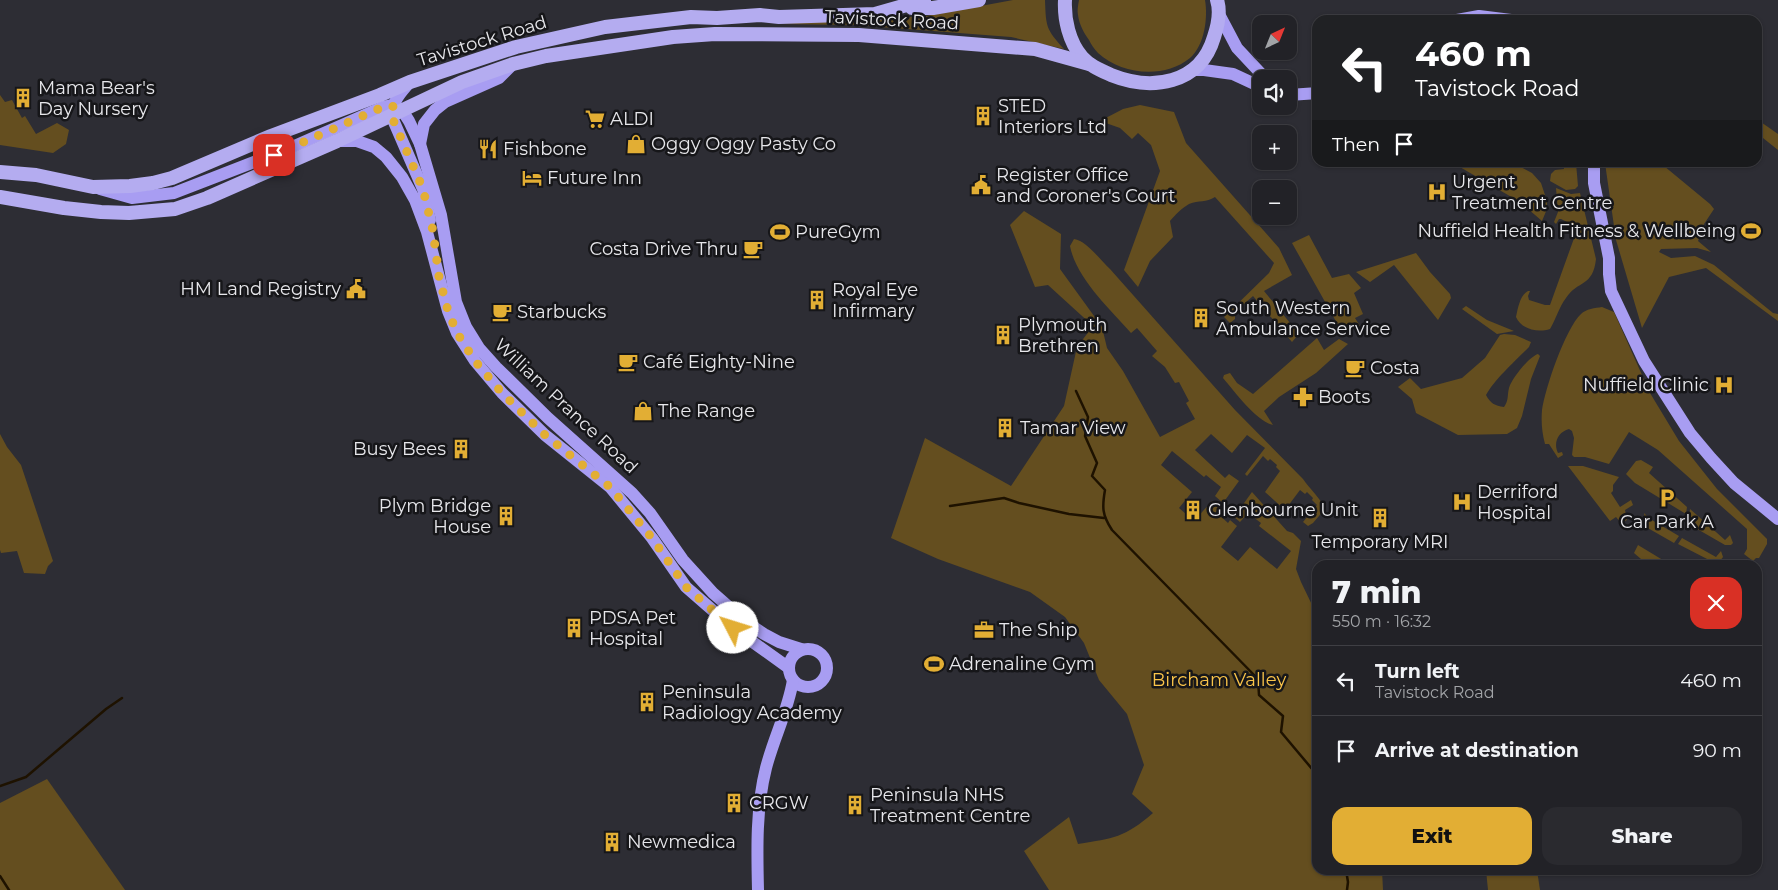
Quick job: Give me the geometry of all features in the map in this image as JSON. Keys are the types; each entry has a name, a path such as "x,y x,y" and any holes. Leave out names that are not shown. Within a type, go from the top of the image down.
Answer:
{"highway":[{"name":"Tavistock Road","path":"0,172 36,175 93,187 130,186 172,178 271,136 372,99 410,82 516,47 605,27 691,17 875,14 924,0"},
{"name":"Tavistock Road","path":"899,8 933,8 980,0"},
{"path":"1065,0 1069,34 1081,56 1089,64"},
{"path":"1193,70 1212,44 1219,5"},
{"path":"715,34 718,18 728,26 793,34"},
{"name":"Tavistock Road","path":"0,197 101,212 129,213 175,209 207,198 398,116 462,82 513,64 546,56 673,37 715,34 859,35 1035,49 1089,64 1128,81 1148,84 1173,80 1193,70"}],"main road":[{"path":"1219,5 1237,48 1258,70"},
{"path":"420,144 424,124 435,110 445,102 499,78 513,64"},
{"path":"1193,70 1233,74 1252,83"},
{"path":"398,116 398,97 410,82"},
{"path":"1297,90 1312,91"},
{"path":"1297,94 1312,93"},
{"name":"Tavistock Road","path":"93,187 132,198 174,194 290,148 383,107 398,116"},
{"name":"William Prance Road","path":"398,116 420,144 441,214 456,302 466,327 479,348 548,418 632,493 650,513 683,560 713,593 746,622 764,634 801,650"},
{"name":"William Prance Road","path":"398,116 423,189 433,231 439,277"},
{"name":"William Prance Road","path":"337,141 357,141 374,147 386,157 402,177 416,200 427,232 448,311 457,333 475,361 502,393 545,435 610,487 652,538 686,587 737,632 791,674"},
{"path":"1594,167 1594,183 1609,258 1611,291 1644,361 1690,432 1711,458 1734,483 1778,519"},
{"path":"758,890 759,812 766,769 786,712 793,656 801,650 810,648 824,656 828,664 828,671 822,682 814,687 805,687 796,683 791,674"},
{"path":"786,712 805,687"}],"green space":[{"path":"1013,0 1045,0 1048,27 1064,49 1011,37 855,25 778,24 927,16"},
{"path":"1079,0 1205,0 1206,22 1199,46 1190,58 1180,65 1156,71 1143,72 1131,70 1108,60 1094,48 1079,22"},
{"path":"0,95 5,102 12,100 22,118 25,116 36,134 57,123 69,130 66,144 53,153 0,145"},
{"path":"1140,105 1174,112 1186,143 1252,218 1252,225 1259,225 1279,248 1292,275 1264,291 1299,334 1292,342 1253,296 1235,312 1235,319 1230,323 1224,317 1269,273 1274,263 1215,197 1189,204 1170,221 1173,237 1150,261 1138,287 1124,270 1160,171 1151,145 1138,133 1132,139 1120,128 1100,121 1123,109"},
{"path":"1762,123 1778,134 1778,150 1762,137"},
{"path":"1460,167 1521,167 1532,173 1541,183 1547,201 1547,209 1542,221 1520,202"},
{"path":"1564,167 1576,167 1578,186 1575,189 1566,190 1550,181 1551,174 1555,170 1564,169"},
{"path":"1606,167 1665,167 1714,209 1704,224 1698,241 1711,252 1697,248 1661,249 1659,252 1671,258 1695,256 1714,265 1773,313 1778,314 1778,321 1706,268 1669,277 1642,328 1616,240"},
{"path":"1556,188 1571,194 1580,193 1596,259 1592,274 1566,298 1550,329 1535,330 1526,327 1516,317 1521,299 1525,293 1530,291 1529,300 1550,305 1577,230 1577,227 1561,219 1556,224 1554,222 1558,212"},
{"name":"Bircham Valley","path":"1024,211 1061,234 1060,269 1102,327 1107,348 1123,371 1160,437 1195,419 1186,403 1189,401 1179,382 1175,383 1165,367 1152,356 1157,351 1137,328 1131,333 1086,281 1073,258 1070,246 1074,239 1084,243 1110,269 1235,410 1303,479 1323,505 1325,509 1308,526 1303,522 1317,505 1307,492 1305,494 1300,490 1285,510 1265,492 1280,471 1276,467 1277,465 1270,459 1268,461 1263,456 1247,476 1245,474 1265,448 1247,435 1232,453 1211,434 1195,450 1225,478 1229,474 1239,481 1223,503 1215,496 1221,487 1206,475 1204,477 1172,451 1161,465 1192,492 1179,508 1194,521 1212,501 1219,507 1216,512 1228,523 1230,520 1237,526 1221,547 1238,561 1250,547 1277,569 1291,551 1259,526 1261,523 1248,513 1240,522 1234,517 1252,492 1287,531 1293,533 1301,541 1296,569 1312,605 1312,875 1382,875 1383,890 1049,890 1024,851 1069,817 1078,844 1118,836 1134,828 1153,813 1132,794 1144,765 1127,714 1099,680 1084,643 1065,617 1030,592 938,559 891,538 925,438 1011,486 1064,406 1077,347 1093,326 1048,285 1035,287 1010,225"},
{"path":"1309,235 1332,278 1349,274 1361,288 1354,293 1363,314 1355,318 1360,326 1338,325 1292,243"},
{"path":"1416,253 1450,294 1451,298 1438,320 1394,265 1370,282 1356,272"},
{"path":"1466,306 1487,320 1514,331 1497,334 1462,309"},
{"path":"1602,307 1614,312 1650,393 1679,441 1717,489 1767,539 1767,544 1759,558 1752,560 1744,554 1747,549 1747,529 1658,450 1629,432 1609,464 1585,457 1574,457 1572,455 1574,438 1572,431 1569,429 1559,435 1556,442 1558,453 1562,452 1563,455 1558,458 1549,444 1545,444 1542,410 1551,374 1569,332 1581,314 1588,310"},
{"path":"1500,335 1515,335 1531,342 1529,347 1500,377 1486,395 1493,404 1504,407 1509,388 1517,374 1534,356 1538,354 1540,356 1531,379 1522,416 1517,428 1507,434 1458,435 1416,413 1412,399 1398,387 1410,378 1421,389 1462,378 1485,358"},
{"path":"1317,338 1324,350 1339,339 1348,344 1316,373 1279,397 1264,411 1273,425 1259,418 1223,378 1224,375 1230,373 1237,383 1253,394"},
{"path":"0,434 21,465 53,561 48,566 45,574 24,573 17,551 1,553 0,550"},
{"path":"1641,460 1653,467 1649,473 1687,507 1686,514 1635,483 1626,474 1636,461"},
{"path":"1568,466 1583,466 1619,477 1613,485 1611,493 1620,507 1631,500 1633,505 1625,510 1627,520 1621,523 1616,517 1610,521"},
{"path":"1690,509 1725,540 1730,535 1733,543 1725,545 1692,526 1695,520 1689,516"},
{"path":"1644,513 1650,519 1679,536 1674,543 1646,527"},
{"path":"1682,538 1716,557 1721,551 1723,557 1721,560 1709,560 1678,544"},
{"path":"1638,545 1663,560 1642,560 1634,553"},
{"path":"47,779 125,890 0,890 0,803"},
{"path":"1486,875 1538,875 1540,890 1488,890"}],"waterway":[{"path":"1076,391 1088,417 1085,436 1097,463 1092,476 1105,490 1104,511 1106,520 1112,530 1258,679 1259,695 1283,716 1281,732 1312,769"},
{"path":"950,506 1004,498 1069,514 1104,518"},
{"path":"0,786 26,777 106,709 122,698"},
{"path":"1347,875 1347,890"},
{"path":"0,876 9,890"}],"place":[{"name":"Mama Bear's Day Nursery","path":"23,98"},
{"name":"STED Interiors Ltd","path":"983,116"},
{"name":"ALDI","path":"595,119"},
{"name":"Oggy Oggy Pasty Co","path":"636,144"},
{"name":"Fishbone","path":"488,149"},
{"name":"Future Inn","path":"532,178"},
{"name":"Register Office and Coroner's Court","path":"981,185"},
{"name":"Urgent Treatment Centre","path":"1437,192"},
{"name":"Nuffield Health Fitness & Wellbeing","path":"1751,231"},
{"name":"PureGym","path":"780,232"},
{"name":"Costa Drive Thru","path":"753,249"},
{"name":"HM Land Registry","path":"356,289"},
{"name":"Royal Eye Infirmary","path":"817,300"},
{"name":"Starbucks","path":"502,312"},
{"name":"South Western Ambulance Service","path":"1201,318"},
{"name":"Plymouth Brethren","path":"1003,335"},
{"name":"Café Eighty-Nine","path":"628,362"},
{"name":"Costa","path":"1355,368"},
{"name":"Nuffield Clinic","path":"1724,385"},
{"name":"Boots","path":"1303,397"},
{"name":"The Range","path":"643,411"},
{"name":"Tamar View","path":"1005,428"},
{"name":"Busy Bees","path":"461,449"},
{"name":"Car Park A","path":"1667,498"},
{"name":"Derriford Hospital","path":"1462,502"},
{"name":"Glenbourne Unit","path":"1193,510"},
{"name":"Plym Bridge House","path":"506,516"},
{"name":"Temporary MRI","path":"1380,518"},
{"name":"PDSA Pet Hospital","path":"574,628"},
{"name":"The Ship","path":"984,630"},
{"name":"Adrenaline Gym","path":"934,664"},
{"name":"Peninsula Radiology Academy","path":"647,702"},
{"name":"CRGW","path":"734,803"},
{"name":"Peninsula NHS Treatment Centre","path":"855,805"},
{"name":"Newmedica","path":"612,842"}],"route":[{"path":"274,155 383,107 393,106 391,115 423,189 433,231 439,277 448,311 457,333 475,361 502,393 545,435 610,487 652,538 686,587 733,628"}]}
